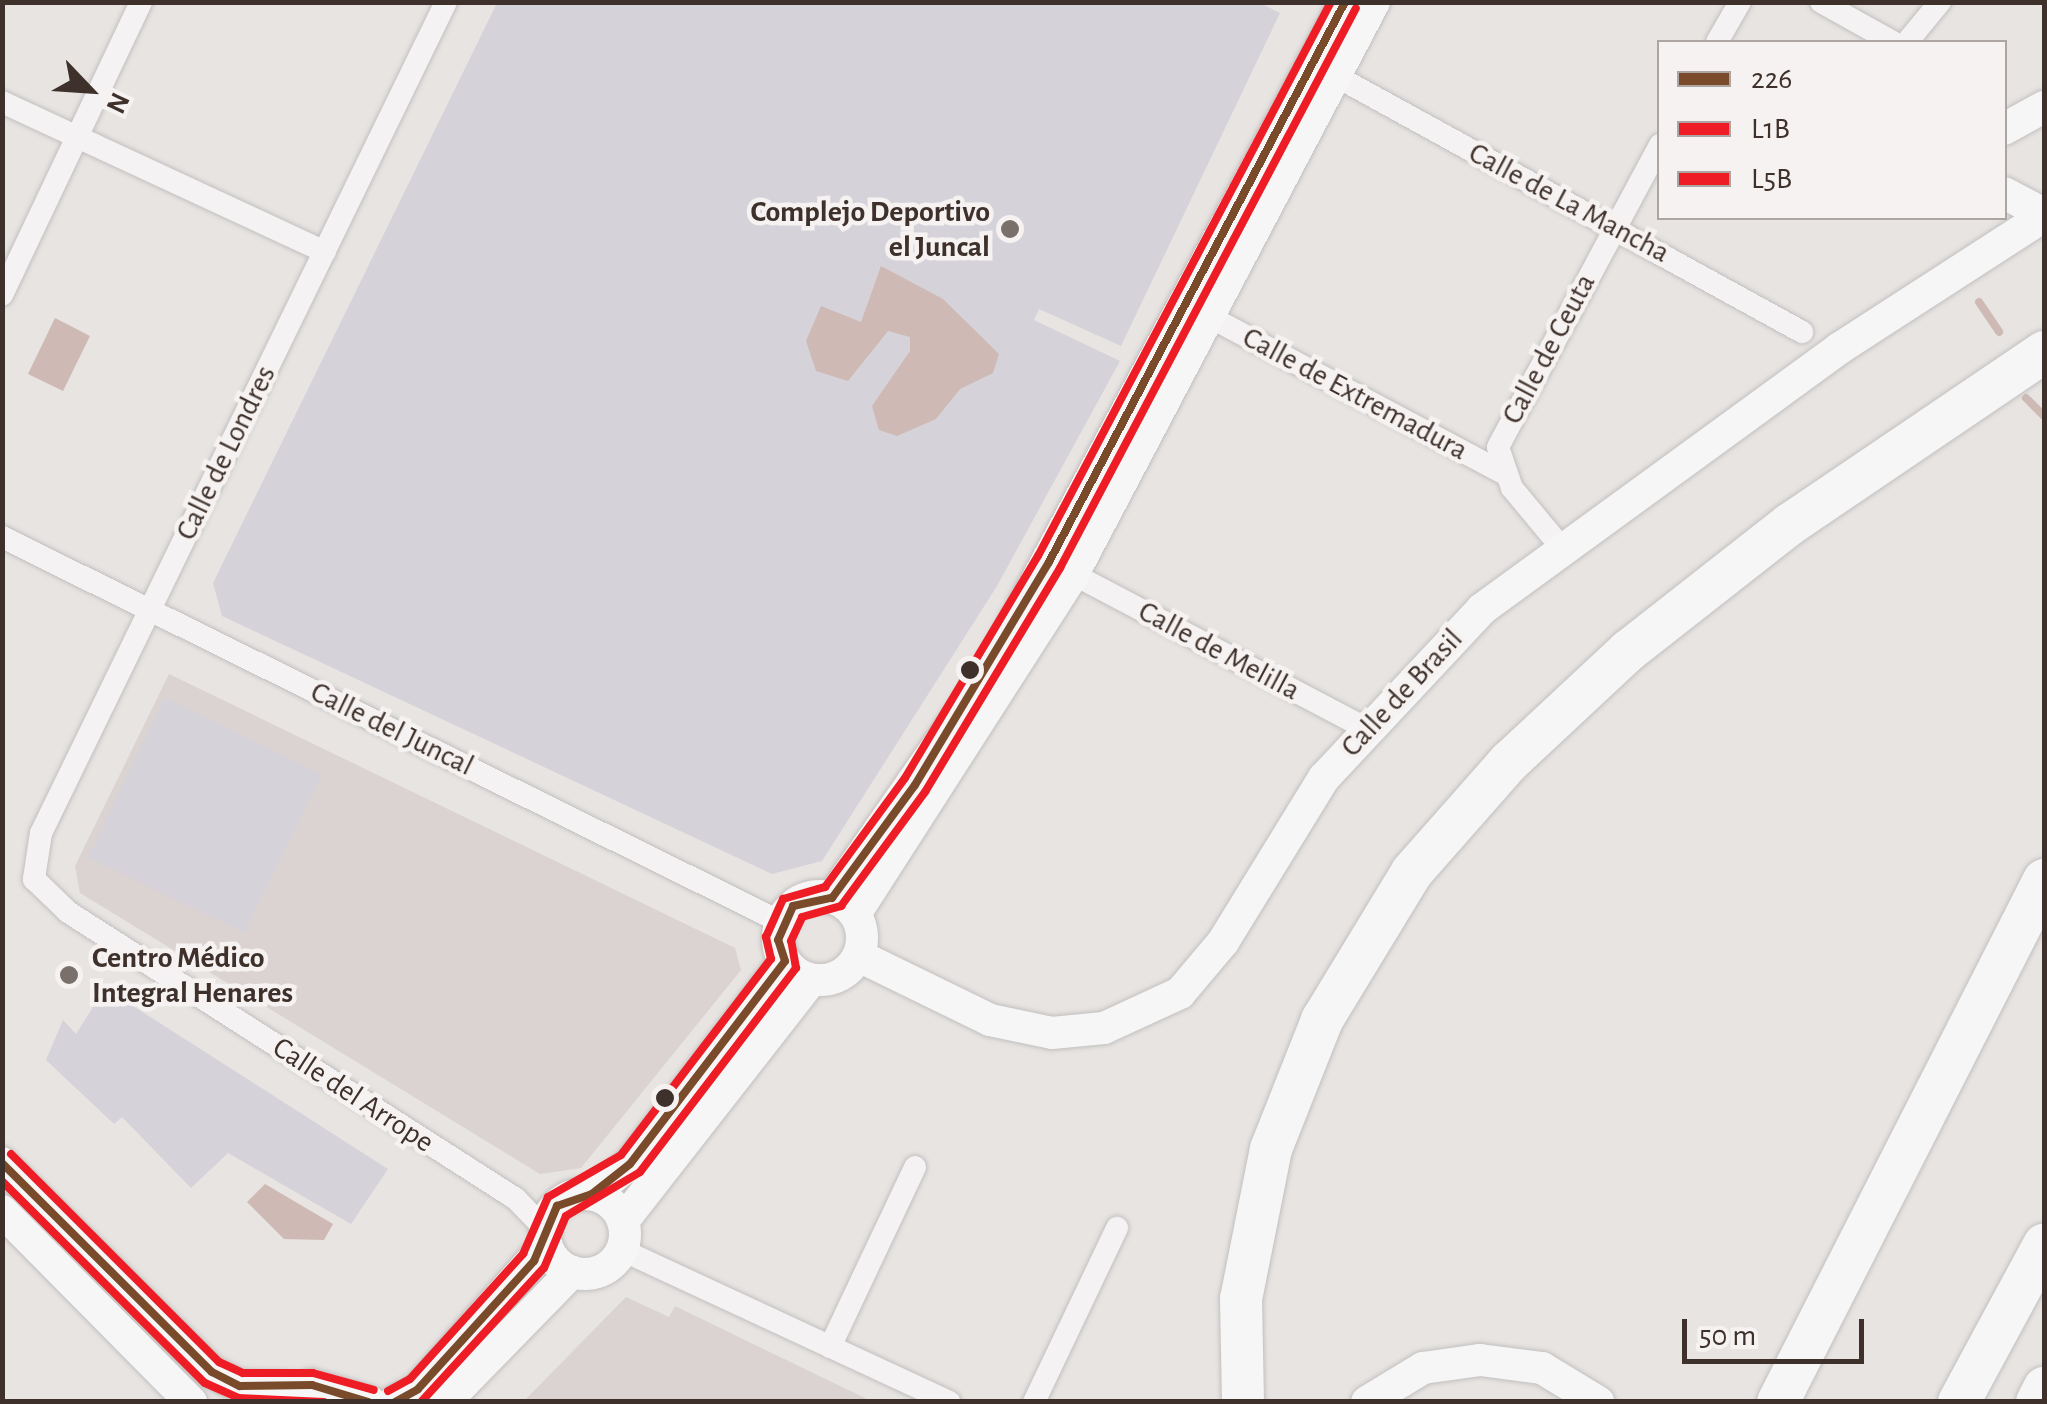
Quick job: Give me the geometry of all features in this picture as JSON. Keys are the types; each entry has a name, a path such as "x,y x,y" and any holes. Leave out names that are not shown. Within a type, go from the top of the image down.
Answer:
{"highway":[{"path":"1243,1402 1242,1299 1270,1148 1322,1020 1412,872 1509,762 1628,651 1790,524 2044,352"},
{"path":"1778,1402 2044,880"},
{"path":"1960,1402 2044,1244"},
{"path":"2038,1402 2044,1388"}],"street":[{"path":"2,295 141,2"},
{"name":"Calle de Londres","path":"54,903 34,879 33,859 446,2"},
{"path":"1061,568 1345,2"},
{"path":"798,970 845,972 859,956 844,906 1061,568 1208,316 1374,2"},
{"path":"1718,40 1740,2"},
{"path":"1821,2 1890,40"},
{"path":"1908,40 1940,2"},
{"name":"Calle de La Mancha","path":"1334,75 1802,332"},
{"path":"2,102 325,252"},
{"path":"2007,121 2044,107"},
{"name":"Calle de Ceuta","path":"1502,472 1498,447 1657,150"},
{"path":"2007,194 2044,215"},
{"name":"Calle de Brasil","path":"859,956 1022,1030 1080,1034 1138,1016 1200,973 1365,728 1482,610 1561,546 1974,256 2044,215"},
{"name":"Calle de Brasil","path":"1974,256 1991,220"},
{"name":"Calle de Extremadura","path":"1208,316 1502,472"},
{"path":"1502,472 1561,546"},
{"name":"Calle del Juncal","path":"2,537 782,922"},
{"name":"Calle de Melilla","path":"1061,568 1365,728"},
{"path":"798,970 782,922 811,897 844,906"},
{"name":"Calle del Arrope","path":"54,903 516,1199 546,1237"},
{"path":"394,1402 418,1389 546,1237 567,1198 592,1194 630,1164 798,970"},
{"path":"446,1402 572,1272 596,1273 798,970"},
{"path":"2,1164 212,1372 240,1386 272,1394 370,1402"},
{"path":"830,1347 915,1166"},
{"path":"592,1194 623,1235 830,1347 948,1402"},
{"path":"2,1211 192,1402"},
{"path":"1034,1402 1118,1228"},
{"path":"546,1237 572,1272"},
{"path":"1367,1402 1423,1368 1480,1360 1542,1368 1598,1402"}],"shaded area":[{"path":"1258,2 1280,13 1121,346 1039,309 1034,320 1120,361 997,586 822,861 772,874 222,616 213,583 497,3"},
{"path":"881,266 943,299 999,354 993,373 960,389 936,419 897,436 879,430 872,406 910,351 910,337 888,331 848,381 816,371 806,341 821,306 861,322"},
{"path":"55,318 90,336 63,391 28,374"},
{"path":"169,674 735,948 741,970 581,1168 540,1174 80,893 75,866"},
{"path":"165,698 322,774 244,933 88,857"},
{"path":"105,988 388,1169 351,1224 228,1153 191,1188 122,1117 114,1124 46,1060 63,1020 76,1034"},
{"path":"265,1184 333,1224 324,1240 284,1239 247,1202"},
{"path":"626,1297 669,1317 675,1306 871,1401 524,1401"}],"waterway":[{"path":"1979,302 1999,332"},
{"path":"2026,398 2044,416"}],"transit line":[{"name":"L5B","path":"388,1391 410,1379 523,1254 548,1197 621,1155 771,959 766,937 783,899 825,887 905,778 1038,556 1331,2"},
{"name":"226","path":"395,1402 418,1389 534,1261 557,1206 592,1194 630,1164 785,961 778,940 793,906 832,898 915,785 1049,562 1345,2"},
{"name":"L1B","path":"421,1402 544,1268 566,1216 640,1172 796,968 791,941 802,917 841,906 925,792 1060,568 1356,8"},
{"name":"L5B","path":"11,1154 219,1362 243,1373 313,1373 374,1390"},
{"name":"226","path":"2,1163 212,1372 240,1386 312,1385 368,1402"},
{"name":"L1B","path":"2,1181 205,1383 238,1398 324,1402"}],"place":[{"name":"Complejo Deportivo el Juncal","path":"1010,229"},
{"name":"Centro Médico Integral Henares","path":"69,975"}]}
